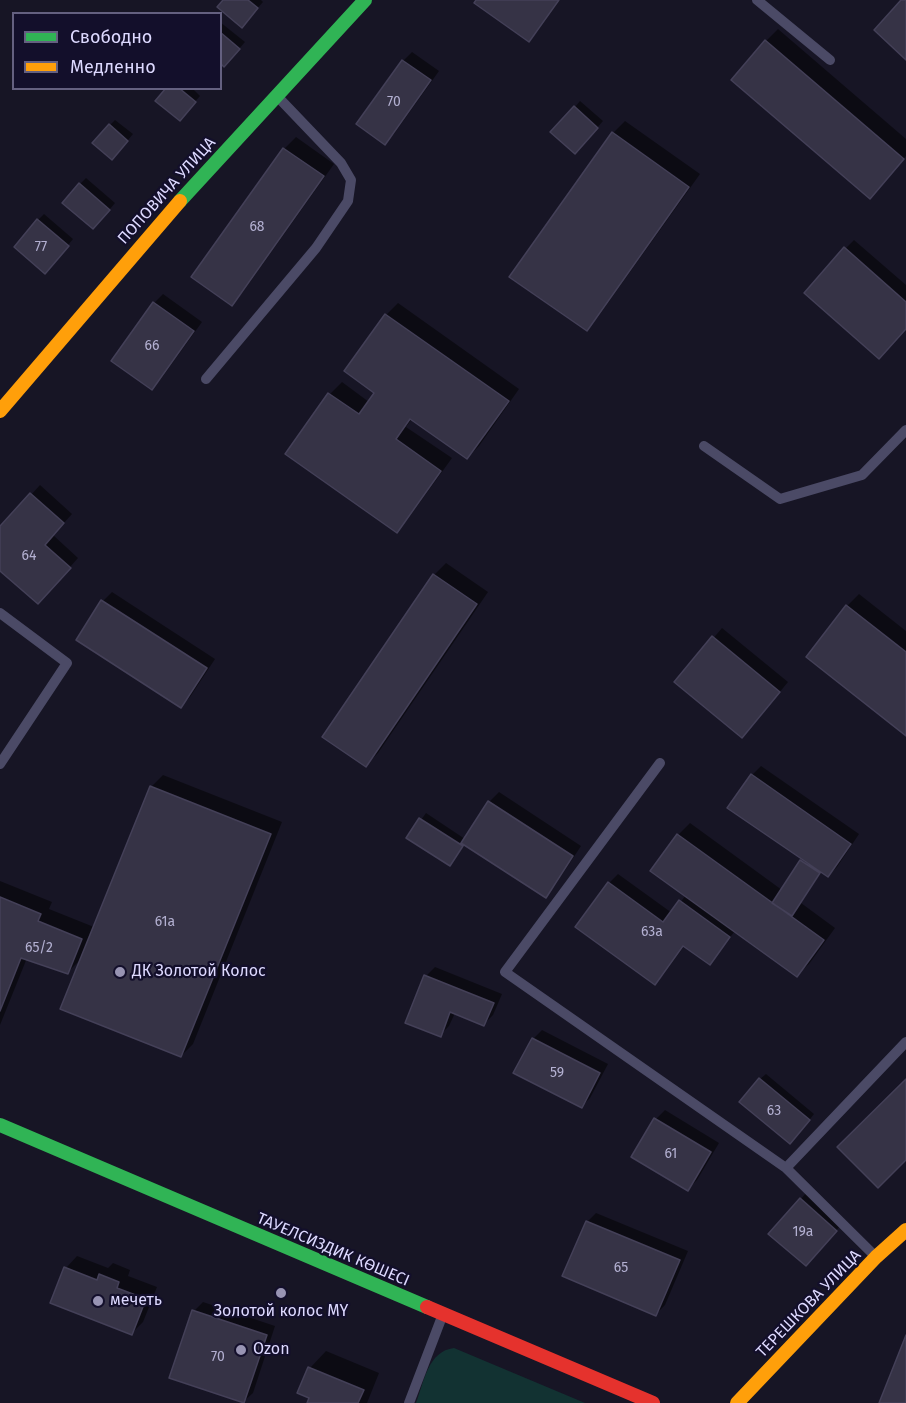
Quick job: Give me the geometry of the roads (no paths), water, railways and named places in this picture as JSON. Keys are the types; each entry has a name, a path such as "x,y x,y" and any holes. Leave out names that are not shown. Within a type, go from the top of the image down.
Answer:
{"street":[{"name":"ПОПОВИЧА УЛИЦА","path":"0,411 115,274 276,94 365,0"},
{"name":"ТАУЕЛСИЗДИК КӨШЕСІ","path":"0,1125 653,1403"},
{"name":"ТЕРЕШКОВА УЛИЦА","path":"737,1403 876,1257 906,1230"}],"lane":[{"path":"757,0 830,60"},
{"path":"206,379 316,248 348,201 351,180 341,163 276,94"},
{"path":"704,446 780,499 862,475 906,430"},
{"path":"0,613 67,663 0,764"},
{"path":"660,763 505,972 786,1168 876,1257"},
{"path":"786,1168 906,1041"},
{"path":"409,1403 443,1314"}],"place":[{"name":"ДК Золотой Колос","path":"120,972"},
{"name":"Золотой колос МҮ","path":"281,1293"},
{"name":"мечеть","path":"98,1301"},
{"name":"Ozon","path":"241,1350"}]}
